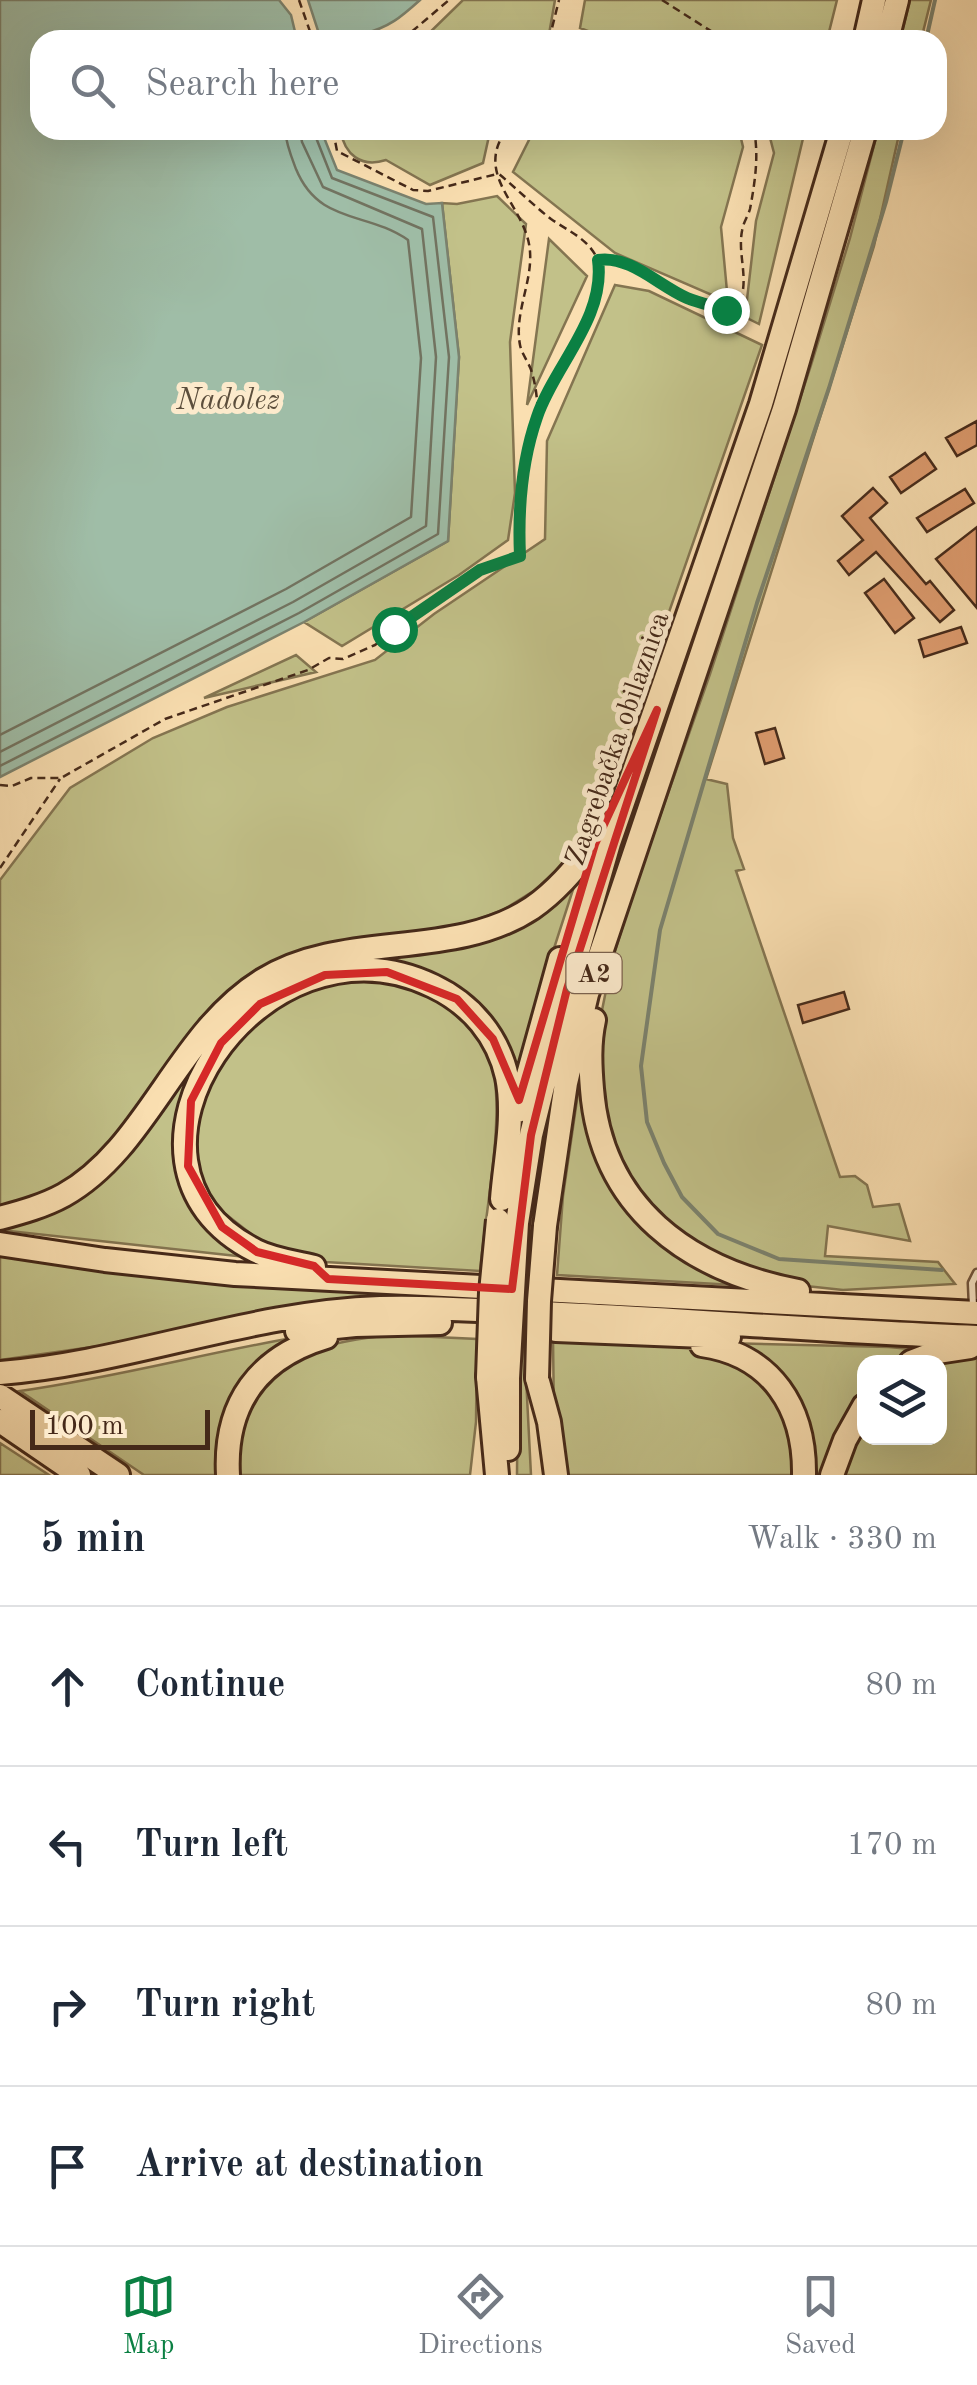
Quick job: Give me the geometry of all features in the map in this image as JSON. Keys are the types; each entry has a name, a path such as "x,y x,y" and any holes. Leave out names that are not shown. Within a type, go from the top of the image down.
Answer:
{"highway":[{"path":"866,30 874,0"},
{"path":"889,30 896,0"},
{"name":"Zagrebačka obilaznica","path":"506,1214 609,843 761,404 839,140"},
{"name":"Zagrebačka obilaznica","path":"538,1378 545,1226 566,1083 583,1012 784,409 862,140"},
{"path":"497,1475 491,1292 535,1040 595,844 640,733 657,710"},
{"path":"652,796 592,1030 594,1108 610,1164 641,1212 682,1248 709,1264 756,1283 884,1308"},
{"path":"0,1218 66,1194 106,1162 206,1028 252,987 300,960 450,938 504,923 552,893 595,844"},
{"path":"328,1279 314,1266 256,1252 222,1227 196,1189 188,1166 186,1123 191,1101 210,1060 244,1017 280,991 301,982 345,971 387,972 424,981 471,1012 493,1039 506,1075 506,1214"},
{"path":"0,1244 179,1268 328,1279 975,1313"},
{"path":"0,1373 76,1364 328,1311 382,1308 657,1318 977,1337"},
{"path":"228,1475 229,1440 239,1405 256,1378 276,1359 288,1350 327,1337 404,1324"},
{"path":"181,1340 204,1347 298,1330 404,1324 809,1339 888,1333"},
{"path":"655,1334 718,1348 746,1360 770,1379 790,1404 802,1430 804,1475"},
{"path":"929,1355 977,1347"},
{"path":"538,1378 540,1475"},
{"path":"538,1378 556,1475"},
{"path":"481,1475 495,1380"},
{"path":"495,1380 509,1475"},
{"path":"0,1396 118,1475"},
{"path":"832,1475 844,1440 857,1418"},
{"path":"0,1421 78,1475"}],"lane":[{"path":"975,1313 972,1283 977,1273"}],"path":[{"path":"300,0 310,30"},
{"path":"414,30 449,0"},
{"path":"552,30 559,0"},
{"path":"662,0 709,30"},
{"path":"335,140 337,151 413,190 428,191 499,174"},
{"path":"500,140 494,162 502,194 528,238 531,262 520,322 520,345 532,371 538,414"},
{"path":"598,260 608,258 654,277 686,298 726,310 736,309 745,275 742,232 750,213 758,152 756,140"},
{"path":"0,868 61,778 165,719 308,670 329,658 343,660 375,645 480,570 520,556 526,459 538,414 550,387 569,361 600,274 598,260 583,239 549,217 499,174"},
{"path":"0,785 12,786 32,778 61,778"}],"highlighted area":[{"path":"657,710 567,989 531,1135 512,1289 328,1279 314,1266 257,1252 222,1227 188,1166 191,1101 221,1043 260,1004 325,975 387,972 457,999 493,1039 519,1100 595,844"}],"shaded area":[{"path":"463,0 555,0 550,30 432,30"},
{"path":"585,0 837,0 830,30 580,28"},
{"path":"910,0 931,0 924,30 902,30"},
{"path":"344,140 488,140 483,163 430,185 386,160 362,161"},
{"path":"529,140 741,140 743,147 721,227 728,302 615,253 513,172"},
{"path":"771,140 803,140 759,324 745,317 756,221 774,153"},
{"path":"875,140 898,140 874,246 706,779 727,784 733,838 744,869 736,871 840,1177 855,1176 867,1185 873,1207 899,1204 910,1241 828,1226 825,1256 938,1262 955,1284 843,1290 806,1286 714,1258 646,1207 607,1137 598,1030 612,961 634,890 710,674 850,238"},
{"path":"497,196 526,224 510,342 515,493 508,540 459,575 342,646 304,622 448,541 459,357 442,203"},
{"path":"549,239 587,276 527,405"},
{"path":"615,285 649,291 762,345 614,770 582,838 561,866 535,890 503,910 463,925 306,950 90,1165 58,1189 0,1210 0,880 70,788 153,738 227,707 375,660 434,614 545,539 547,441"},
{"path":"296,655 316,672 204,698"},
{"path":"578,874 535,1007 515,1092 508,1059 406,968 334,963 455,948"},
{"path":"375,980 425,994 449,1007 474,1032 491,1062 496,1119 480,1271 325,1262 291,1255 265,1245 214,1205 198,1168 193,1133 202,1095 241,1032 293,995 335,983"},
{"path":"208,1045 180,1108 178,1154 204,1218 225,1243 246,1257 0,1230 38,1218"},
{"path":"579,1086 595,1157 626,1210 672,1250 735,1285 557,1275 563,1196"},
{"path":"0,1255 212,1282 477,1298 311,1302 99,1346 0,1360"},
{"path":"315,1334 263,1359 219,1475 144,1475 20,1391 94,1378"},
{"path":"393,1335 477,1339 476,1422 470,1475 236,1475 234,1467 244,1413 259,1387 274,1372 310,1351 351,1340"},
{"path":"518,1337 524,1338 531,1475 517,1475"},
{"path":"553,1339 688,1347 720,1355 748,1370 772,1391 789,1420 796,1475 560,1475 554,1417"},
{"path":"723,1343 910,1349 901,1355 857,1355 857,1397 842,1420 821,1475 810,1475 806,1421"},
{"path":"977,1358 977,1475 840,1475 857,1436 857,1445 947,1445 947,1361"},
{"path":"0,1443 49,1475 0,1475"}],"water":[{"name":"Nadolez","path":"0,0 279,0 291,15 295,30 30,30 30,140 325,140 337,170 426,204 442,203 459,357 448,541 304,622 0,777"},
{"path":"308,0 420,0 394,21 375,30 318,30"}],"building":[{"path":"977,421 977,445 957,456 946,438"},
{"path":"925,453 936,469 901,493 890,477"},
{"path":"873,488 887,503 870,518 926,584 930,581 954,610 940,622 876,552 849,575 838,561 863,540 842,516"},
{"path":"965,489 974,503 927,532 917,518"},
{"path":"977,527 977,608 936,559"},
{"path":"884,579 914,618 895,633 865,593"},
{"path":"961,627 967,643 924,657 919,640"},
{"path":"775,728 784,758 765,764 756,733"},
{"path":"844,992 849,1009 803,1023 798,1005"}],"waterway":[{"path":"928,30 935,0"},
{"path":"902,140 886,202 757,603 660,930 641,1066 647,1122 664,1163 682,1197 718,1234 779,1259 942,1270"}],"route":[{"path":"394,629 480,570 520,556 526,459 537,417 550,387 569,361 593,300 600,274 598,260 608,258 654,277 686,298 726,310"}]}
